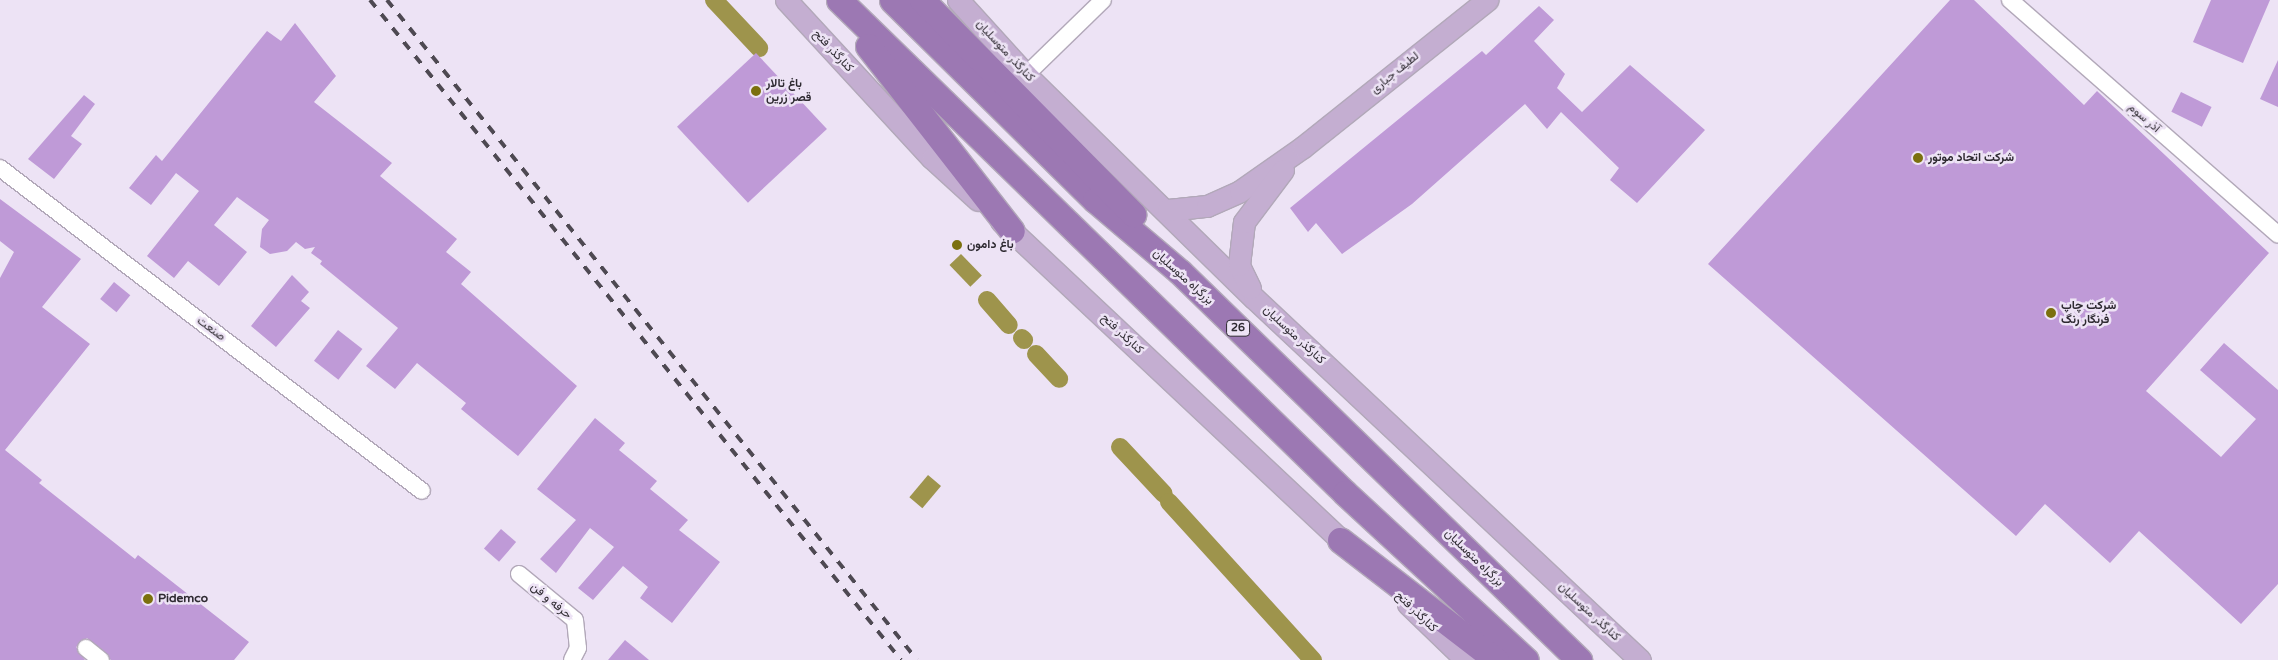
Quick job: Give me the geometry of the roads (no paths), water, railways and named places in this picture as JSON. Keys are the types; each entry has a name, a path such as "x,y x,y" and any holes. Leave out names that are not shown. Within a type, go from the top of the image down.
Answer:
{"highway":[{"path":"833,0 1012,231"},
{"path":"839,0 1345,493 1526,660"},
{"name":"بزرگراه متوسلیان","path":"892,0 1095,200 1180,272 1580,660"},
{"path":"922,0 1147,227 1180,272"},
{"path":"1340,540 1496,660"}],"main road":[{"name":"کنارگذر فتح","path":"786,0 932,158 1012,231 1466,660"},
{"name":"کنارگذر متوسلیان","path":"958,0 1026,75 1168,210 1254,298 1640,660"},
{"name":"لطیف جباری","path":"1304,147 1487,0"},
{"path":"1168,210 1207,206 1240,191 1304,147"},
{"path":"1254,298 1239,264 1244,222 1304,147"}],"street":[{"path":"1026,75 1103,0"},
{"name":"آذر سوم","path":"2010,0 2278,236"},
{"name":"صنعت","path":"0,168 422,491"},
{"name":"حرفه و فن","path":"519,574 574,620 578,648 572,660"},
{"path":"86,648 101,660"}],"waterway":[{"path":"714,0 759,48"},
{"path":"987,300 1009,325"},
{"path":"1036,354 1059,379"},
{"path":"1120,447 1164,494"},
{"path":"1169,502 1313,660"}],"railway":[{"path":"370,0 901,660"},
{"path":"387,0 917,660"}],"place":[{"name":"باغ تالار قصر زرین","path":"756,91"},
{"name":"شرکت اتحاد موتور","path":"1918,158"},
{"name":"باغ دامون","path":"957,245"},
{"name":"شرکت چاپ فرنگار رنگ","path":"2051,313"},
{"name":"Pidemco","path":"148,599"}]}
